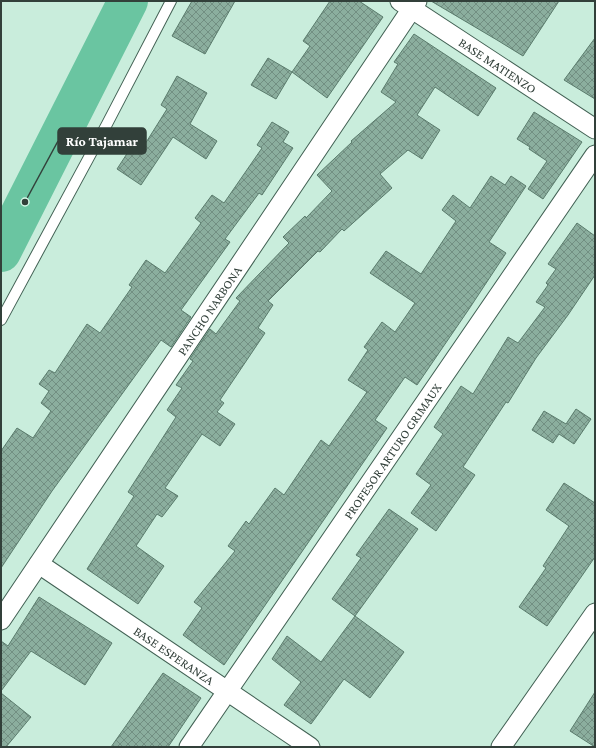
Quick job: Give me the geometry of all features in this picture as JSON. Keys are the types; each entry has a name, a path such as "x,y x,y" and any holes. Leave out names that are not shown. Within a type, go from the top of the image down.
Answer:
{"street":[{"name":"BASE MATIENZO","path":"409,3 595,129"},
{"name":"PANCHO NARBONA","path":"1,620 409,3"},
{"name":"PROFESOR ARTURO GRIMAUX","path":"189,747 595,155"},
{"name":"BASE ESPERANZA","path":"39,564 310,747"},
{"path":"501,747 595,613"}],"lane":[{"path":"1,320 171,1"}],"building":[{"path":"192,1 235,1 205,54 172,36"},
{"path":"330,1 359,1 383,17 327,98 292,72 310,46 303,41"},
{"path":"431,1 559,1 523,56"},
{"path":"414,34 496,88 478,116 435,87 417,115 440,130 422,159 408,150 380,174 392,188 344,231 342,229 268,301 273,305 258,328 265,333 220,400 224,403 217,412 235,424 220,446 202,434 165,488 178,496 162,517 157,514 136,546 164,566 138,604 87,569 134,496 128,492 176,417 167,410 182,388 176,385 193,361 190,359 210,329 216,334 240,301 236,298 289,243 283,237 305,216 306,218 332,191 317,175 352,142 351,141 396,102 381,92 398,64 394,62"},
{"path":"595,38 595,99 564,80"},
{"path":"268,58 292,72 276,99 251,85"},
{"path":"177,76 207,93 190,124 217,141 206,159 173,137 141,185 117,169 132,146 140,152 167,109 161,105"},
{"path":"534,112 582,142 543,199 528,189 547,161 529,149 530,147 517,139"},
{"path":"272,122 289,132 283,142 293,148 262,195 259,193 225,239 230,242 181,310 191,317 171,347 161,340 52,491 1,568 1,451 17,428 33,438 51,411 41,403 49,391 39,384 49,370 55,373 87,324 100,333 132,287 129,285 146,260 165,273 201,223 195,218 212,195 224,203 262,148 257,145"},
{"path":"491,176 505,185 511,176 526,186 489,242 506,253 417,385 405,377 375,420 387,428 224,665 183,635 202,608 194,602 235,551 228,546 246,521 249,524 275,488 284,495 321,440 329,446 367,392 348,380 368,350 364,347 382,322 395,332 415,303 370,273 386,251 421,274 456,221 442,210 453,195 470,208"},
{"path":"577,223 595,236 595,275 536,358 508,403 506,402 463,467 475,475 436,531 411,513 431,485 416,474 443,434 434,427 461,386 473,394 508,337 518,343 545,307 536,302 548,285 546,283 556,269 548,264"},
{"path":"576,409 591,419 574,444 559,434 553,443 532,430 544,411 566,424"},
{"path":"564,483 595,503 595,557 547,626 519,607 546,568 543,566 569,526 546,510"},
{"path":"389,509 418,529 355,616 332,599 361,558 356,555"},
{"path":"39,597 112,643 85,685 31,651 1,691 1,641 8,646"},
{"path":"355,616 404,652 370,698 344,679 311,724 284,705 301,682 272,659 287,636 321,662"},
{"path":"163,673 201,698 168,747 111,747"},
{"path":"595,692 595,747 570,731"},
{"path":"1,693 31,717 6,747 1,747"}],"waterway":[{"path":"1,252 128,1"}],"place":[{"name":"Río Tajamar","path":"25,202"}]}
